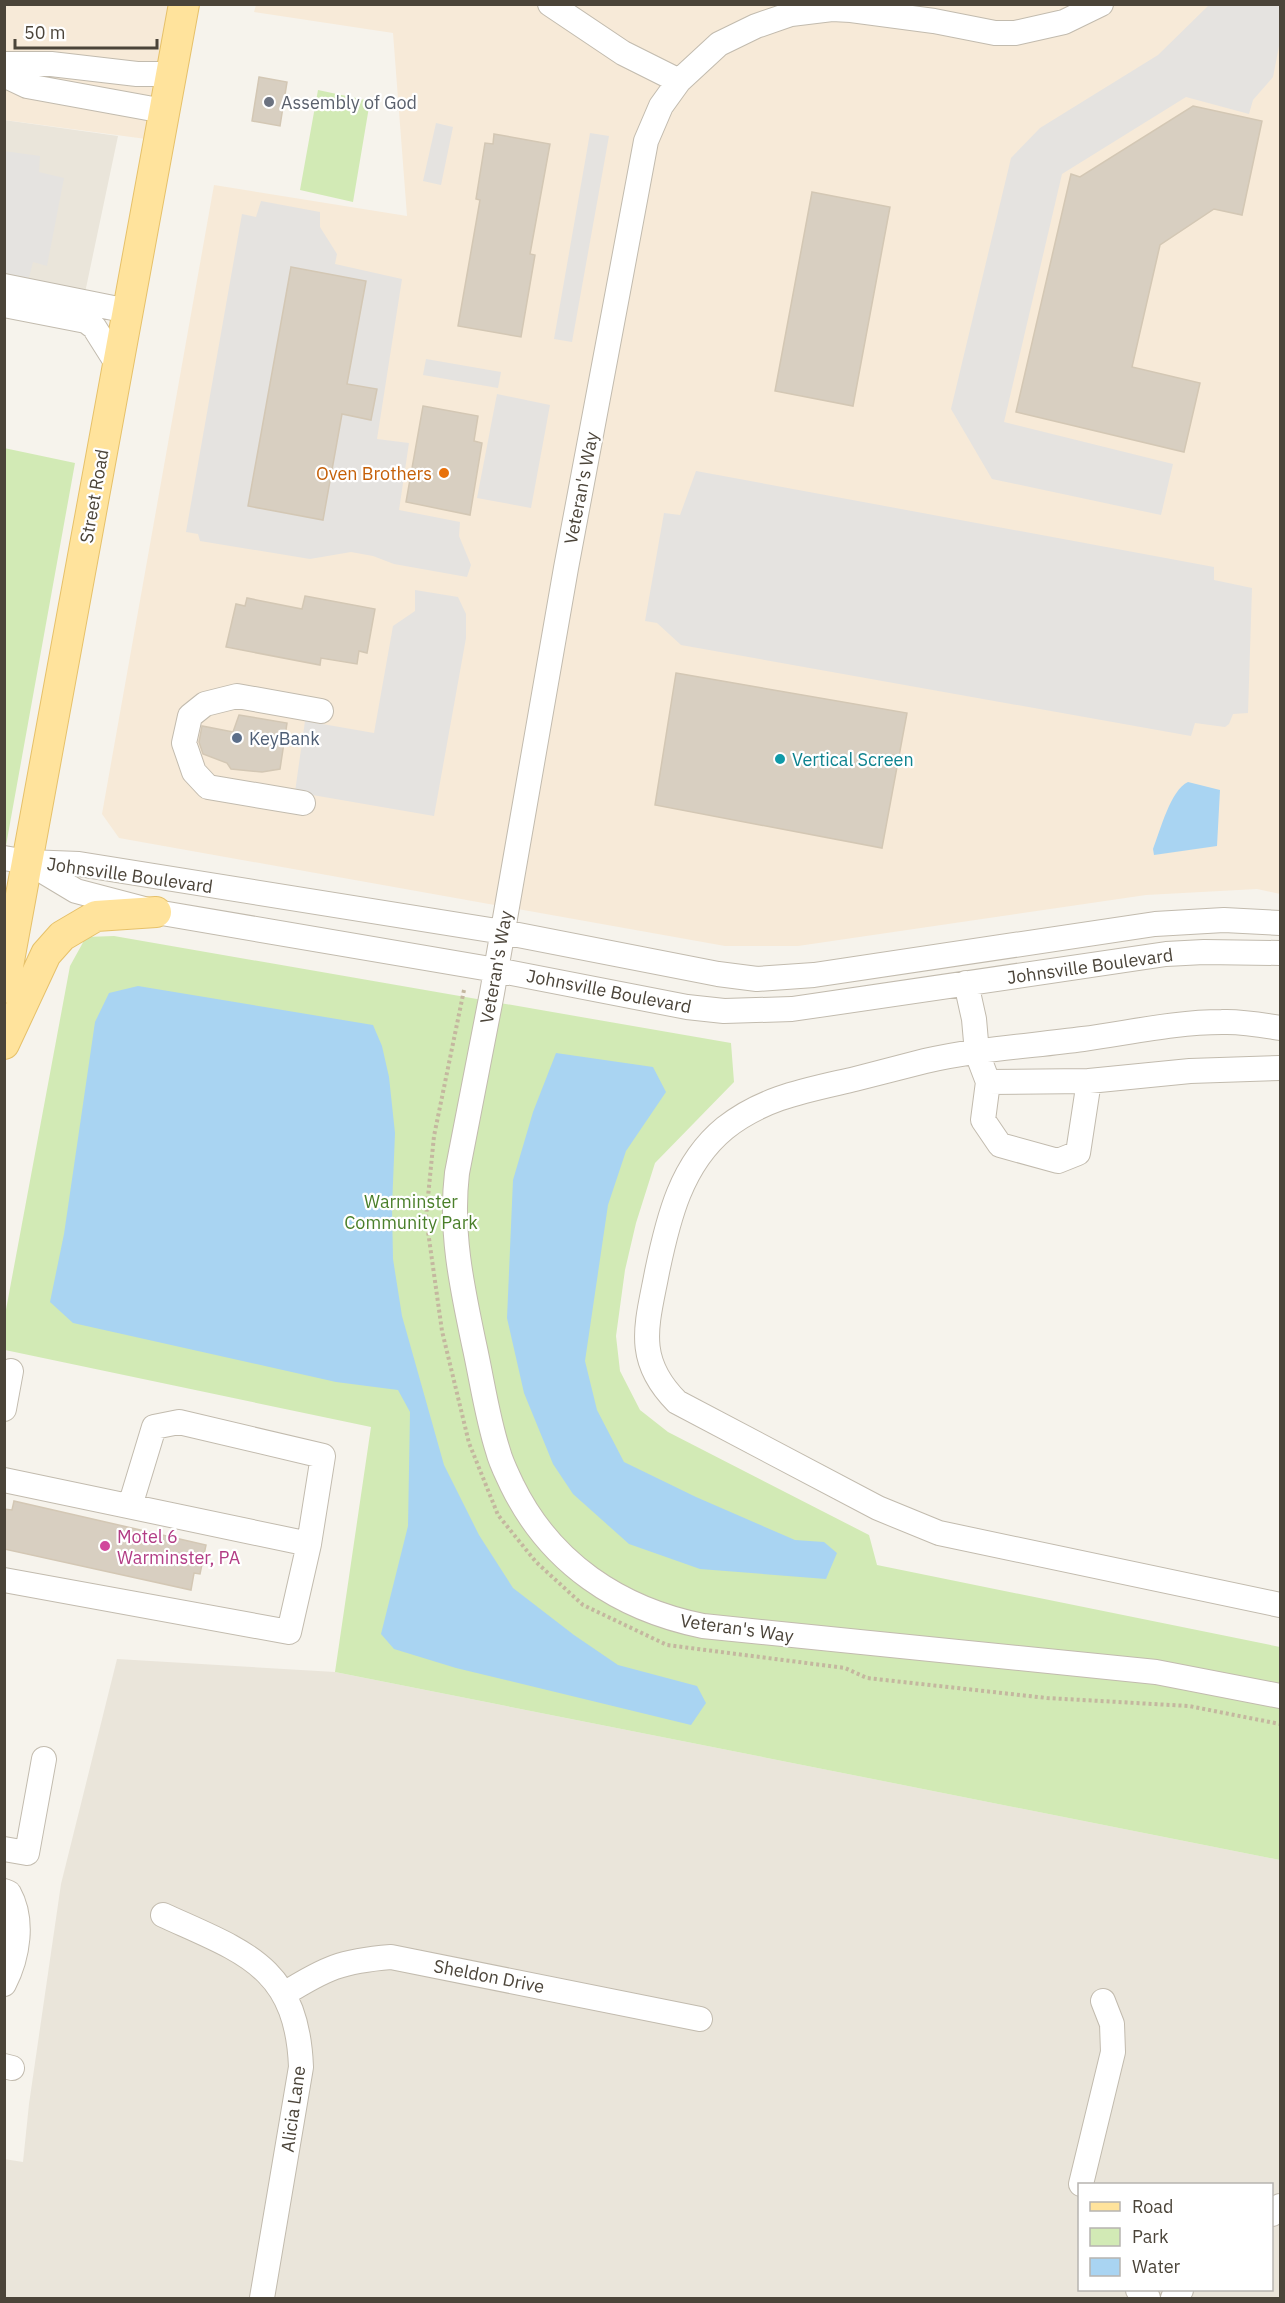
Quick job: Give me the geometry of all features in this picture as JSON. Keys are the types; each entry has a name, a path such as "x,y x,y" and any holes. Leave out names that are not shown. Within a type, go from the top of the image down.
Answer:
{"main road":[{"name":"Street Road","path":"4,988 16,860 118,365 184,4"},
{"path":"4,1044 46,954 62,936 96,916 156,912"}],"street":[{"path":"550,4 623,53 679,81"},
{"name":"Veteran's Way","path":"1101,4 1064,22 1015,33 995,33 936,13 841,9 791,14 756,26 719,44 679,81 661,106 646,141 566,568 503,932 457,1173 454,1199 457,1258 498,1452 526,1512 558,1551 583,1574 646,1610 703,1626 1156,1672 1281,1696"},
{"path":"4,64 51,64 136,74 171,74"},
{"path":"4,75 27,86 164,111"},
{"path":"4,286 128,311"},
{"path":"4,304 86,321 94,327 118,365"},
{"path":"303,803 208,787 194,772 184,743 190,716 205,704 237,696 321,711"},
{"name":"Johnsville Boulevard","path":"16,860 79,864 503,932 718,974 757,979 814,975 1155,924 1224,920 1281,923"},
{"name":"Johnsville Boulevard","path":"16,860 76,891 156,912 496,970 687,1007 724,1011 792,1009 1166,954 1281,953"},
{"path":"966,983 975,1019 977,1053 988,1082 983,1120 1000,1145 1058,1161 1078,1153 1089,1081"},
{"path":"1281,1028 1223,1022 977,1053 926,1061 798,1091 751,1110 724,1129 708,1145 694,1162 680,1189 661,1252 647,1318 648,1353 653,1373 662,1387 677,1402 878,1508 939,1533 1281,1605"},
{"path":"988,1082 1089,1081 1191,1071 1281,1068"},
{"path":"4,1408 11,1371"},
{"path":"4,1580 289,1632 309,1544 323,1456 179,1422 154,1427 130,1506"},
{"path":"4,1480 309,1544"},
{"path":"4,1849 27,1853 44,1759"},
{"path":"4,1891 9,1893 15,1903 17,1917 14,1960 4,1984"},
{"name":"Alicia Lane","path":"163,1915 239,1950 260,1966 284,1994 294,2017 301,2067 262,2298"},
{"name":"Sheldon Drive","path":"284,1994 321,1971 336,1965 361,1959 391,1957 700,2019"},
{"path":"1081,2183 1113,2052 1113,2024 1103,2001"}],"path":[{"path":"464,990 434,1136 426,1217 442,1331 469,1443 498,1515 536,1562 583,1605 667,1645 845,1668 867,1678 1047,1698 1190,1706 1281,1724"}],"shaded area":[{"path":"5,5 168,5 146,139 5,120"},
{"path":"256,5 1280,5 1280,894 1257,889 1146,895 798,946 725,946 119,838 102,814 214,185 407,216 393,33 254,12"},
{"path":"1209,5 1280,5 1280,41 1273,77 1253,100 1249,114 1186,97 1062,174 1004,422 1173,464 1161,515 992,479 951,409 1011,158 1040,128 1158,55"},
{"path":"4,120 118,136 78,326 5,315"},
{"path":"436,123 453,127 441,185 423,181"},
{"path":"590,133 609,136 572,342 554,339"},
{"path":"4,151 40,156 39,172 64,178 47,266 33,262 29,278 5,273"},
{"path":"261,201 320,212 320,227 337,254 335,264 402,279 377,439 409,443 399,510 460,522 459,536 471,565 467,577 394,564 373,556 351,552 310,559 200,541 198,534 186,532 242,214 256,217","holes":["291,267 366,281 347,384 377,390 371,420 342,414 323,519 248,506"]},
{"path":"426,359 501,372 498,388 423,375"},
{"path":"497,394 550,405 531,508 477,498"},
{"path":"696,471 1214,567 1214,580 1252,588 1248,713 1233,714 1229,724 1225,727 1195,723 1191,736 681,645 657,623 645,621 664,513 680,515"},
{"path":"415,590 458,597 466,614 466,638 434,816 295,792 305,721 374,733 393,626 415,611"},
{"path":"117,1659 335,1672 1280,1860 1280,2298 5,2298 4,2159 23,2162 29,2104 61,1884"}],"green space":[{"path":"318,90 370,101 353,202 300,190"},
{"path":"4,448 75,463 5,851"},
{"name":"Warminster Community Park","path":"114,936 731,1043 734,1082 655,1163 636,1223 625,1270 616,1336 620,1371 640,1410 668,1432 869,1535 877,1565 1280,1647 1280,1860 335,1672 371,1427 5,1350 5,1315 70,966 86,937"}],"water":[{"path":"1188,782 1220,790 1217,846 1154,855 1153,849 1171,802 1176,793"},
{"path":"138,986 373,1025 382,1046 389,1077 395,1133 392,1207 393,1259 402,1316 444,1465 479,1535 513,1588 574,1635 618,1665 697,1686 706,1703 691,1725 456,1668 394,1649 381,1634 408,1526 410,1412 398,1390 336,1382 73,1323 50,1302 64,1234 95,1022 109,993"},
{"path":"556,1053 653,1067 666,1092 626,1151 608,1205 585,1361 597,1410 624,1462 696,1497 795,1540 824,1542 837,1553 826,1579 700,1569 629,1544 573,1494 553,1464 524,1393 507,1318 513,1180 533,1112"}],"building":[{"name":"Assembly of God","path":"259,77 287,82 280,126 252,121"},
{"path":"1193,106 1262,121 1242,215 1214,209 1160,245 1132,367 1200,383 1184,452 1016,412 1071,174 1080,177"},
{"path":"494,134 550,144 530,254 535,255 521,337 458,326 480,200 476,199 485,143 493,144"},
{"path":"812,192 890,207 853,406 775,391"},
{"path":"291,267 366,281 347,384 377,389 371,420 342,414 323,520 248,506"},
{"name":"Oven Brothers","path":"423,406 478,416 474,441 482,443 470,515 406,502"},
{"path":"305,596 375,609 367,653 359,651 357,664 321,658 320,665 226,647 236,604 245,606 247,598 302,609"},
{"name":"Vertical Screen","path":"676,673 907,713 882,848 655,805"},
{"name":"KeyBank","path":"239,715 287,723 280,769 262,772 231,769 227,763 203,754 199,742 202,726 233,732"},
{"name":"Motel 6 Warminster, PA","path":"14,1501 206,1545 200,1574 194,1573 191,1590 4,1549 4,1509 12,1510"}],"place":[{"name":"Assembly of God","path":"269,102"},
{"name":"Oven Brothers","path":"444,473"},
{"name":"KeyBank","path":"237,738"},
{"name":"Vertical Screen","path":"780,759"},
{"name":"Motel 6 Warminster, PA","path":"105,1546"}]}
